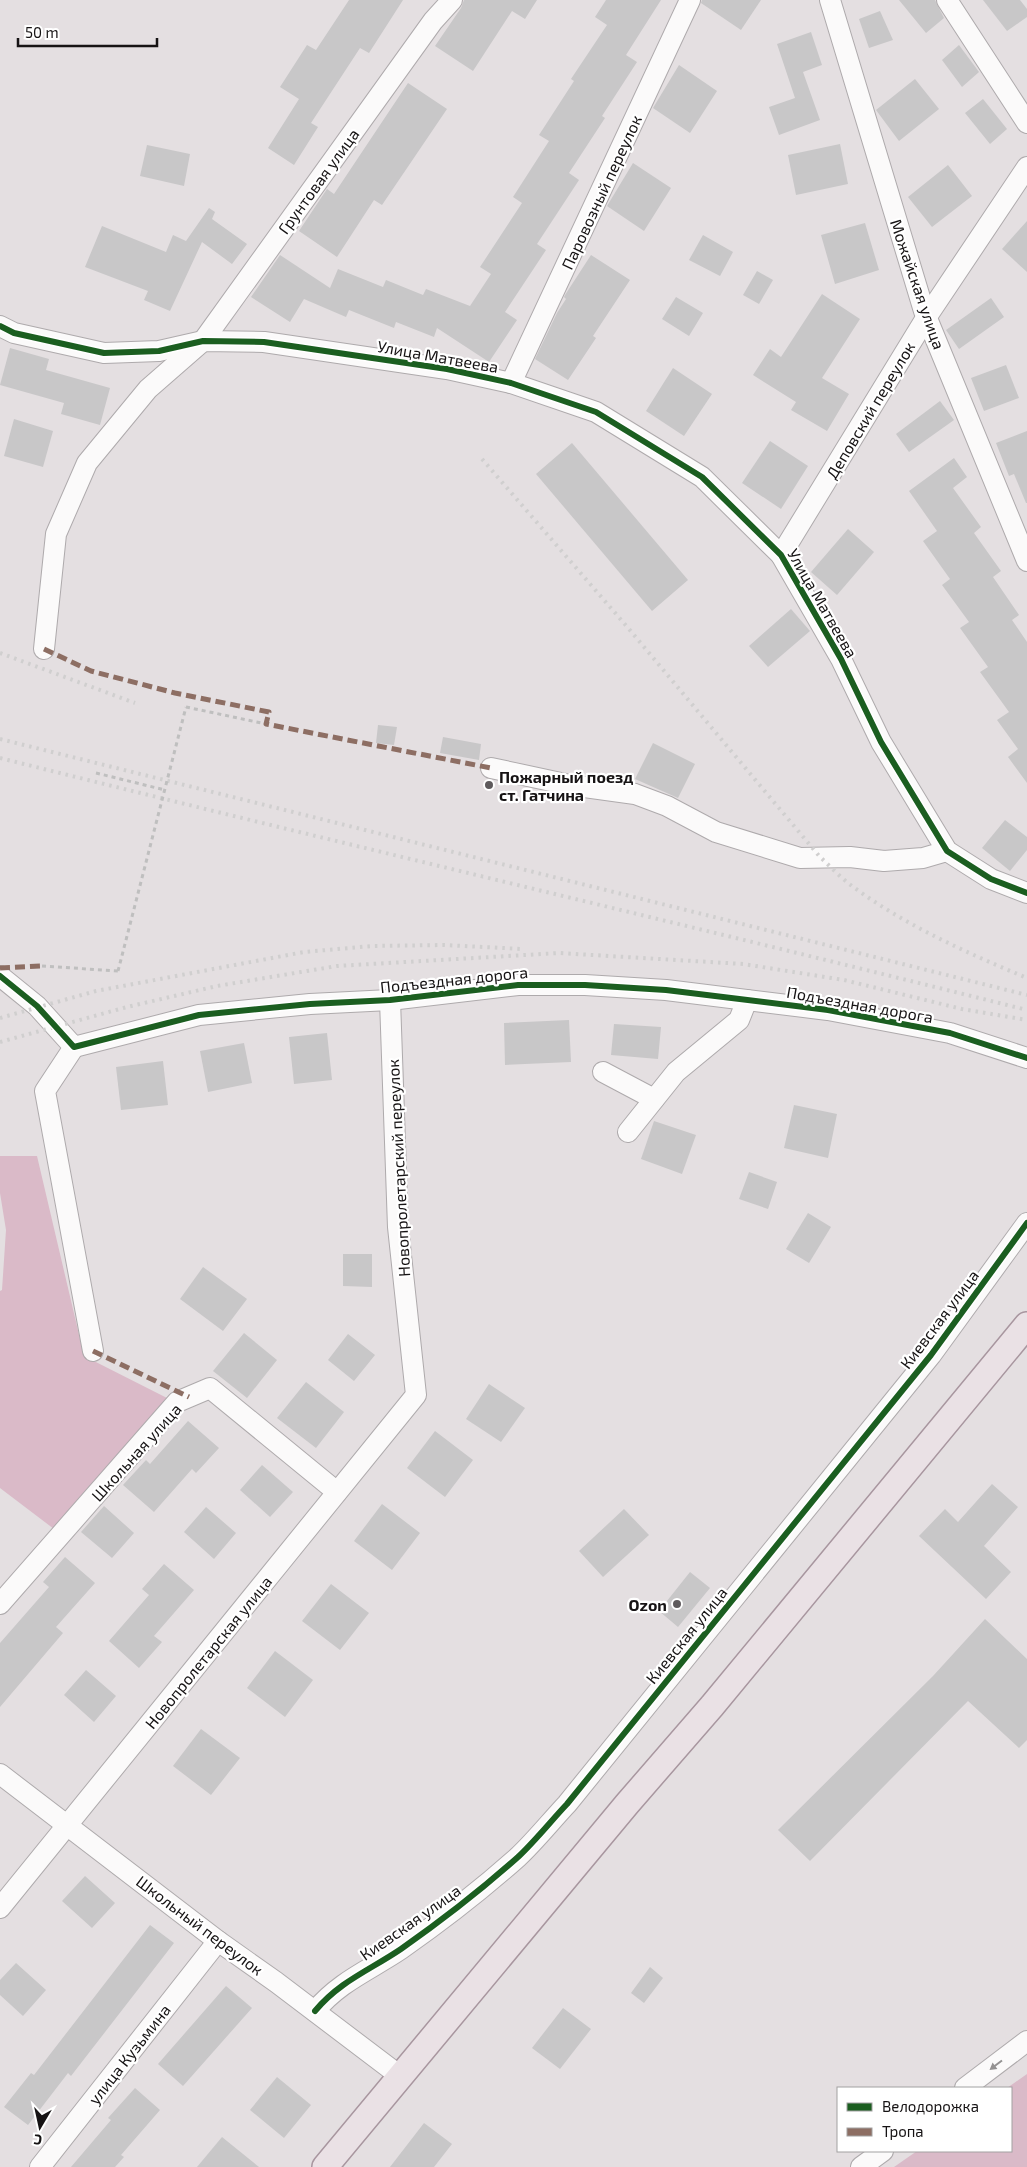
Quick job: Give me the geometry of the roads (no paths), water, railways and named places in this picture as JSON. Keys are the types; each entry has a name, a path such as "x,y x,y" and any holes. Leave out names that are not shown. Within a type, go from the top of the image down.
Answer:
{"main road":[{"path":"325,2167 627,1804 712,1706 1027,1325"}],"street":[{"name":"Грунтовая улица","path":"44,649 56,534 86,463 148,389 203,341 433,21 452,0"},
{"name":"Паровозный переулок","path":"511,383 690,0"},
{"name":"Можайская улица","path":"830,0 926,318 1027,561"},
{"path":"947,0 1027,123"},
{"name":"Деповский переулок","path":"781,555 926,318 1027,167"},
{"name":"Улица Матвеева","path":"0,326 14,333 104,353 159,352 203,341 264,342 447,369 511,383 596,412 702,477 781,555 841,659 880,742 947,851 991,880 1027,893"},
{"path":"491,768 570,785 635,794 667,806 716,832 800,858 850,857 884,861 923,858 947,851"},
{"path":"0,976 37,1006 74,1047 45,1090 93,1351"},
{"name":"Подъездная дорога","path":"74,1047 199,1015 310,1004 390,1000 518,985 585,985 666,990 828,1010 950,1034 1027,1058"},
{"name":"Новопролетарский переулок","path":"390,1000 398,1227 416,1395"},
{"path":"628,1132 676,1072 739,1020 747,1000"},
{"path":"603,1072 654,1099"},
{"name":"Киевская улица","path":"315,2011 341,1984 400,1949 467,1899 518,1856 567,1804 931,1355 1027,1223"},
{"name":"Школьная улица","path":"0,1604 177,1402 210,1388 337,1492"},
{"name":"Новопролетарская улица","path":"0,1908 416,1395"},
{"name":"Школьный переулок","path":"0,1774 218,1941 315,2011 400,2076"},
{"name":"улица Кузьмина","path":"40,2167 218,1941"},
{"path":"966,2087 1027,2041"},
{"path":"862,2167 882,2152"}],"railway":[{"path":"482,459 629,629 820,857 848,883 912,924 980,958 1027,978"},
{"path":"0,653 135,703"},
{"path":"0,739 1027,995"},
{"path":"0,758 1027,1010"},
{"path":"0,1018 96,991 304,952 372,946 444,945 522,949"},
{"path":"0,1042 127,1007 217,986 337,966 559,953 743,964 844,980 962,1009 1027,1020"}],"place":[{"name":"Пожарный поезд ст. Гатчина","path":"489,785"},
{"name":"Ozon","path":"677,1604"}]}
